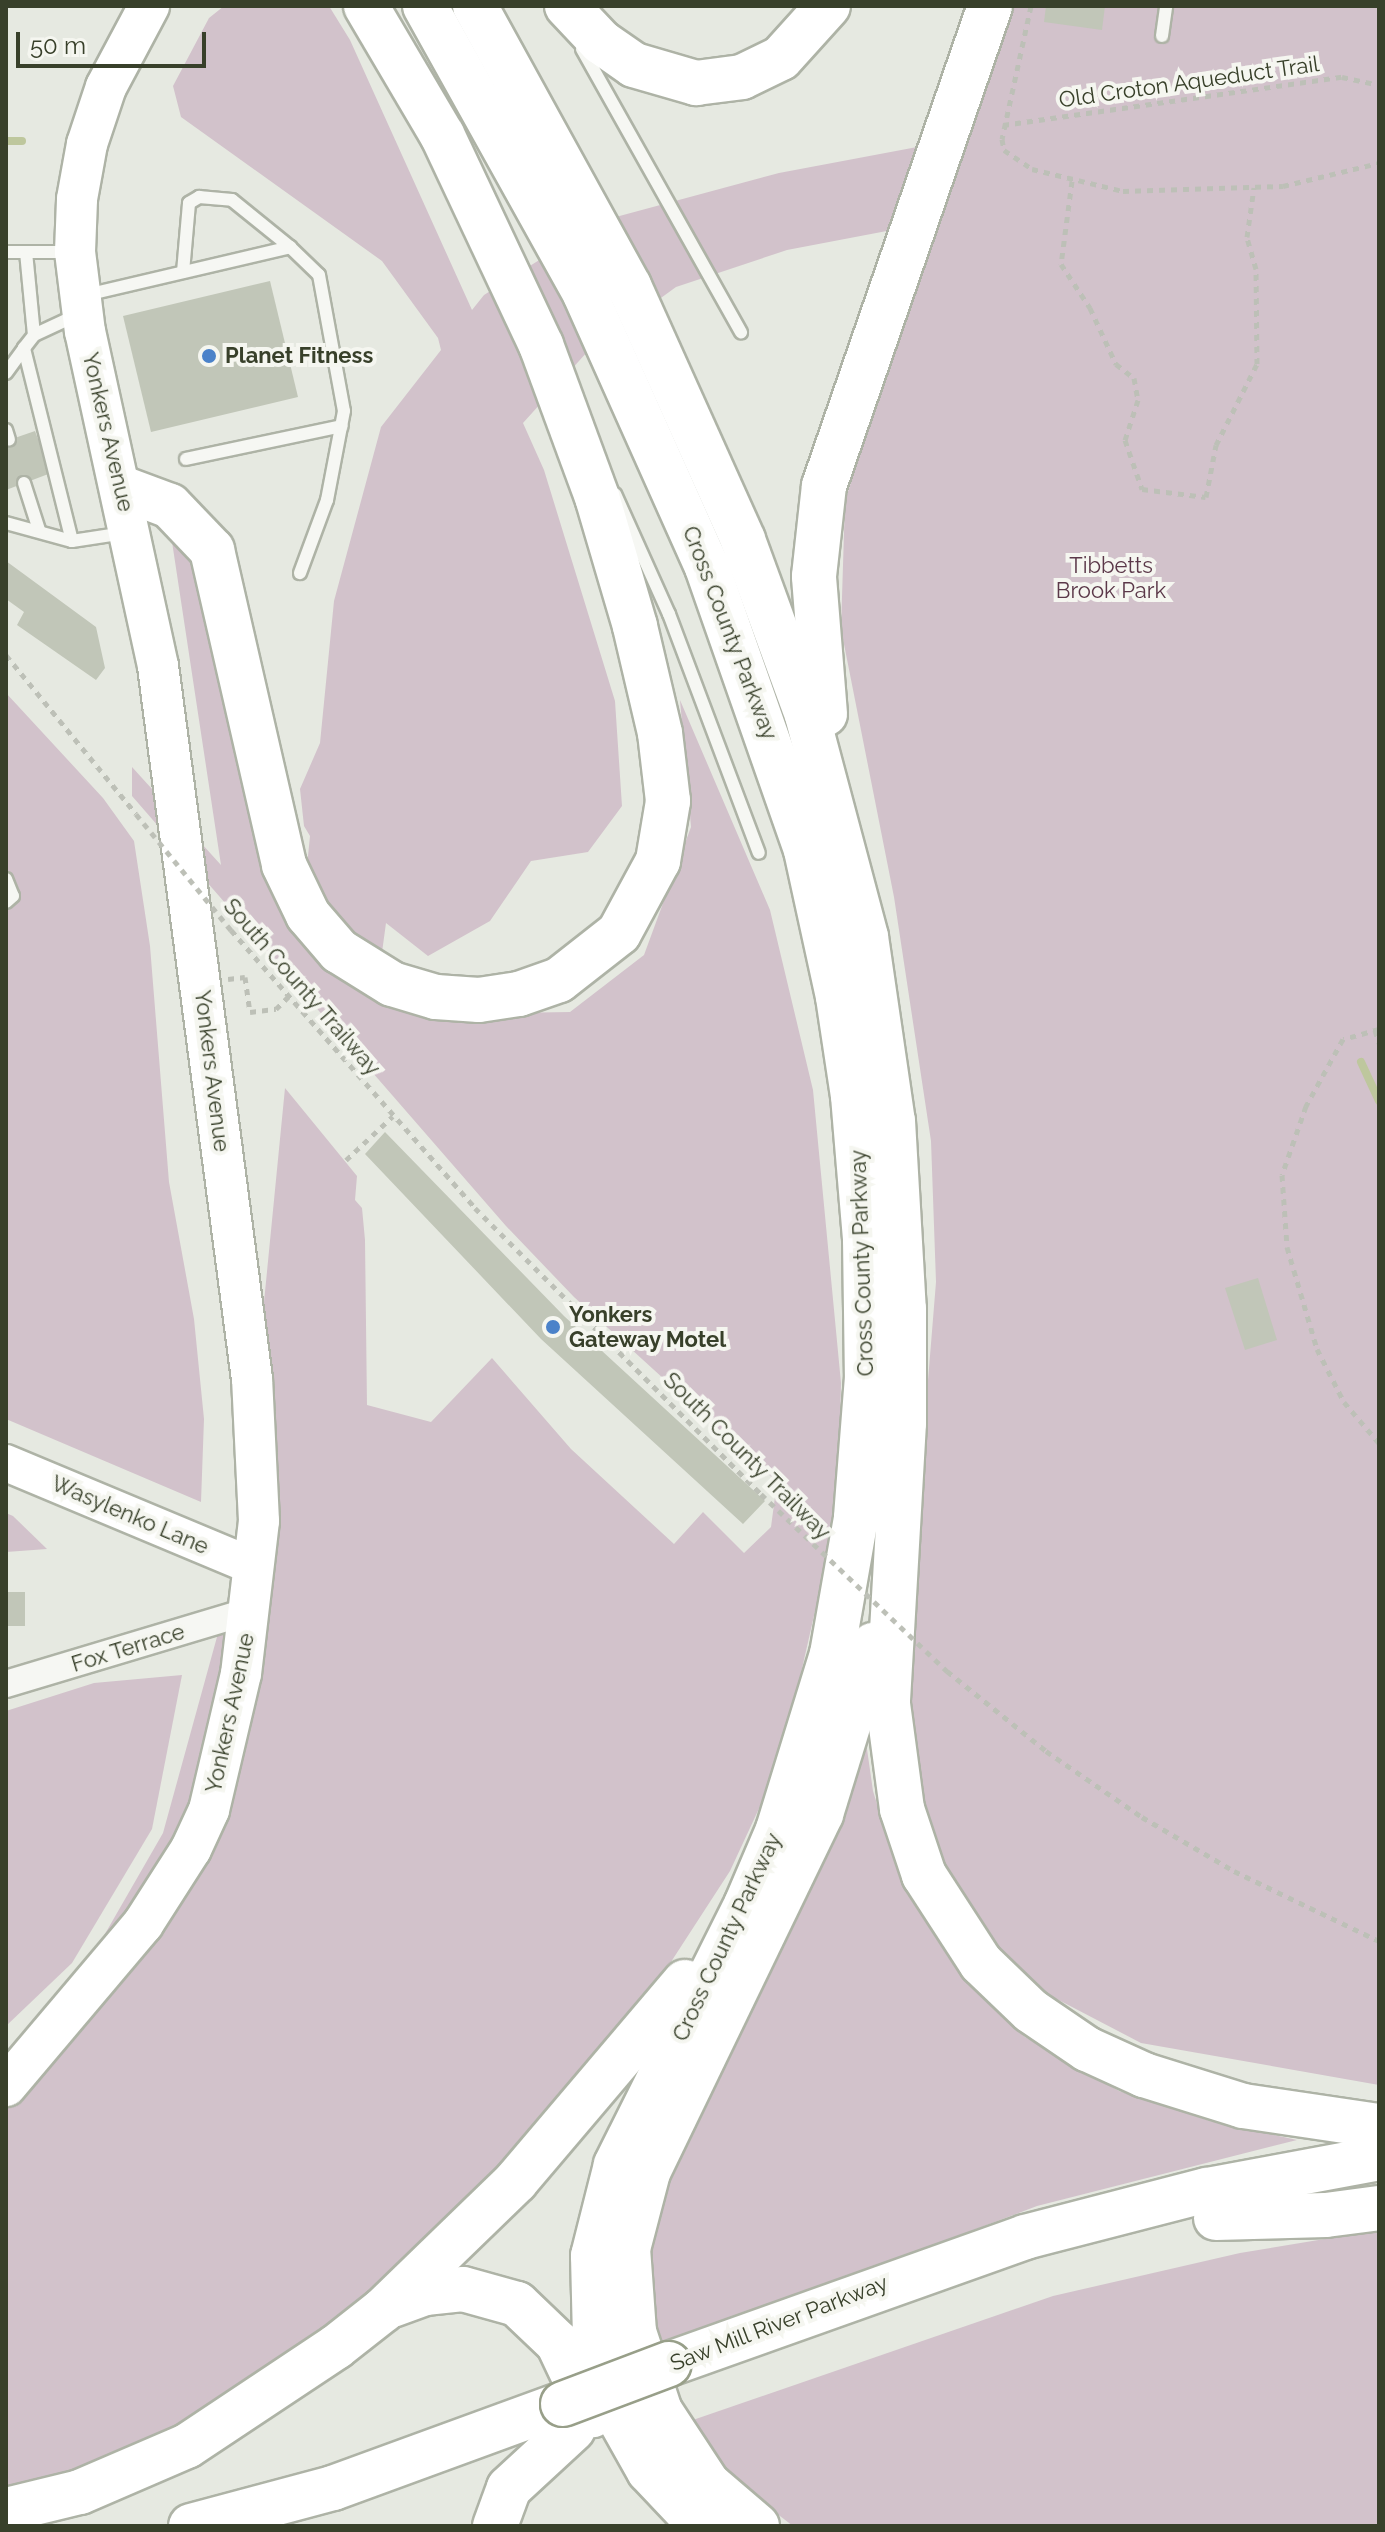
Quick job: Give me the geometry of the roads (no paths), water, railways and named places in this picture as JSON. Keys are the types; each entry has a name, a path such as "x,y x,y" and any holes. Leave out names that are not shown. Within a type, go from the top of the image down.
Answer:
{"highway":[{"path":"122,488 170,506 212,550 275,836 294,891 308,915 339,951 392,984 458,1000 500,998 569,974 619,933 647,889 666,832 666,771 650,686 597,497 561,396 460,172 366,6"},
{"name":"Cross County Parkway","path":"425,6 568,261 689,522 792,802 838,997 865,1239 867,1377 860,1473 843,1601 820,1698 793,1788 746,1905 616,2165 593,2256 593,2330 613,2407 649,2471 701,2526"},
{"name":"Cross County Parkway","path":"475,6 565,164 676,386 760,583 833,804 875,983 898,1167 905,1373 897,1513"},
{"path":"567,6 601,42 634,65 696,83 742,77 781,58 828,6"},
{"path":"833,804 814,576 824,486 990,6"},
{"path":"897,1513 887,1664 895,1775 924,1875 974,1953 1031,2011 1114,2062 1243,2106 1379,2126"},
{"path":"757,2526 708,2484 660,2411 632,2322 628,2249 648,2172 777,1912 832,1785 874,1639 897,1513"},
{"path":"6,2510 80,2492 187,2446 281,2388 383,2310 551,2143 746,1905"},
{"name":"Saw Mill River Parkway","path":"673,2377 894,2280 1040,2232 1207,2190 1379,2158"},
{"name":"Saw Mill River Parkway","path":"310,2526 568,2416 673,2377 983,2279 1216,2218 1379,2188"},
{"path":"1216,2218 1326,2215 1379,2208"},
{"path":"383,2310 425,2293 463,2289 493,2293 525,2310 558,2343 621,2475 663,2526"},
{"path":"495,2526 509,2488 568,2416"},
{"name":"Saw Mill River Parkway","path":"191,2526 333,2488 568,2416"}],"main road":[{"name":"Yonkers Avenue","path":"6,2086 133,1937 191,1849 223,1766 255,1567 260,1481 252,1379 158,666 81,305 75,252 77,199 91,130 118,59 149,6"}],"street":[{"name":"Wasylenko Lane","path":"6,1463 255,1567"},
{"name":"Fox Terrace","path":"6,1684 250,1611"}],"lane":[{"path":"559,6 741,332"},
{"path":"1162,36 1166,6"},
{"path":"183,272 189,203 199,197 232,200 319,275 344,411 327,500 300,573"},
{"path":"6,373 34,335 81,305 183,272 290,247"},
{"path":"6,252 75,252"},
{"path":"26,252 34,335"},
{"path":"24,348 72,541"},
{"path":"561,396 631,522 759,853"},
{"path":"186,459 342,426"},
{"path":"24,483 39,530"},
{"path":"6,523 72,541 131,532"},
{"path":"6,879 13,896 6,902"}],"waterway":[{"path":"6,141 22,141"},
{"path":"1361,1062 1379,1101"}],"place":[{"name":"Planet Fitness","path":"209,356"},
{"name":"Yonkers Gateway Motel","path":"553,1327"}],"park label":[{"name":"Tibbetts Brook Park","path":"1111,578"}]}
